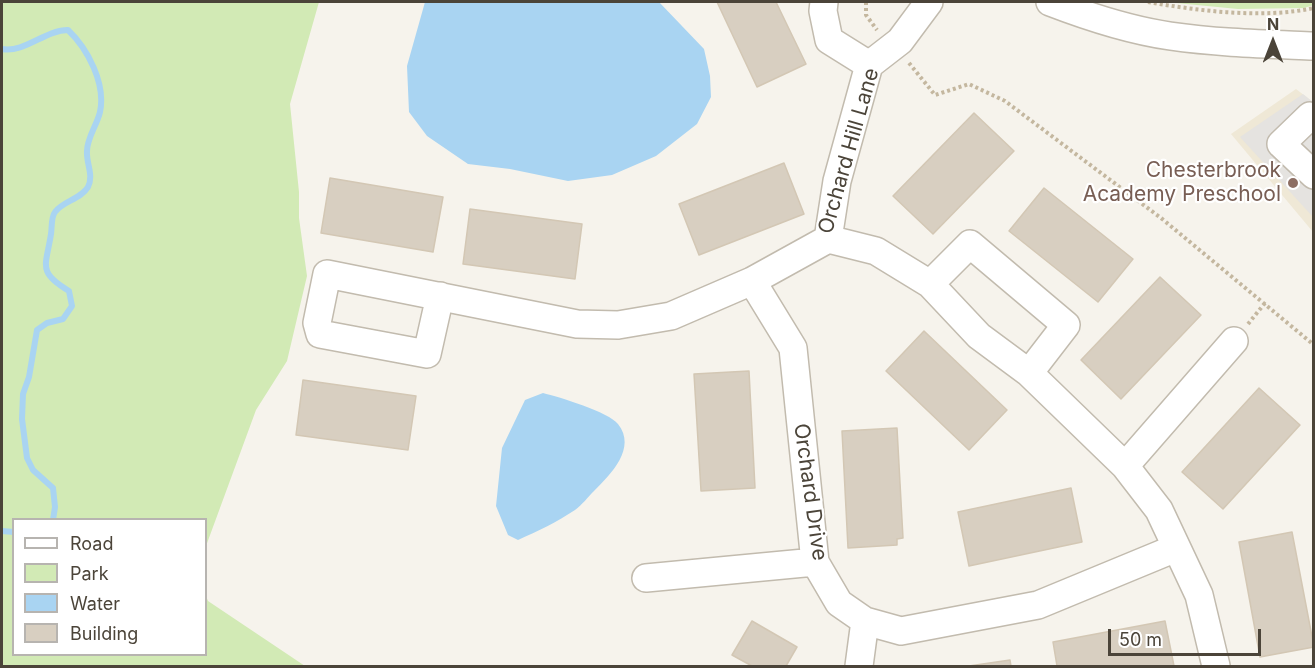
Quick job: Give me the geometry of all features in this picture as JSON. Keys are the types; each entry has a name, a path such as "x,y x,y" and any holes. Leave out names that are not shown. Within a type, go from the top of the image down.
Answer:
{"street":[{"path":"824,2 823,11 829,40 869,64"},
{"name":"Orchard Hill Lane","path":"440,296 427,354 320,334 317,322 327,274 440,296 577,324 618,325 671,316 752,281 828,238 837,181 869,64 900,41 929,2"},
{"path":"1050,2 1091,17 1170,36 1233,43 1314,46"},
{"path":"1314,117 1311,116 1281,144 1314,175"},
{"path":"828,238 876,251 930,284 980,336 1029,373 1125,466 1159,510 1199,595 1216,666"},
{"path":"930,284 970,244 1066,325 1029,373"},
{"name":"Orchard Drive","path":"752,281 793,348 815,562 838,603 865,621 901,631 1038,605 1176,548"},
{"path":"1125,466 1234,341"},
{"path":"646,578 815,562"},
{"path":"859,666 865,621"}],"path":[{"path":"866,2 866,15 878,31 900,41 907,60 935,95 969,84 1005,101 1161,218 1314,345"},
{"path":"1148,2 1230,12 1298,11 1314,8"}],"shaded area":[{"name":"Chesterbrook Academy Preschool","path":"1296,89 1313,102 1313,232 1231,134"},
{"name":"Chesterbrook Academy Preschool","path":"1303,94 1313,102 1313,217 1240,137"}],"green space":[{"path":"2,2 319,2 290,104 299,192 299,218 307,276 287,361 256,410 207,543 207,518 12,518 12,656 207,656 207,598 305,666 2,666"},
{"path":"1166,2 1313,2 1314,5 1304,8 1238,9"}],"water":[{"path":"425,2 659,2 704,49 710,76 711,97 697,124 656,156 612,175 568,181 510,169 468,164 427,136 409,112 407,66"},
{"path":"543,393 613,419 623,433 625,442 620,460 614,469 578,508 518,540 508,535 496,506 502,448 525,400"}],"building":[{"path":"717,2 776,2 806,64 757,87"},
{"path":"974,113 1014,151 933,234 893,196"},
{"path":"784,163 804,214 699,255 679,204"},
{"path":"330,178 443,197 433,252 321,233"},
{"path":"1044,188 1133,259 1098,302 1009,231"},
{"path":"470,209 582,224 575,279 463,264"},
{"path":"1160,277 1201,315 1121,399 1081,360"},
{"path":"924,331 1007,410 969,450 886,371"},
{"path":"749,371 755,488 701,491 694,374"},
{"path":"303,380 416,396 408,450 296,435"},
{"path":"1259,388 1300,425 1223,509 1182,472"},
{"path":"897,428 903,538 897,539 897,545 848,548 842,431"},
{"path":"1071,488 1082,542 969,566 958,512"},
{"path":"1292,532 1314,647 1260,657 1239,542"},
{"path":"752,621 797,647 786,666 752,666 732,655"},
{"path":"1165,621 1174,666 1057,666 1053,642"},
{"path":"1010,660 1011,666 969,666"}],"waterway":[{"path":"2,49 19,48 51,34 68,30 82,47 94,68 100,90 100,112 87,146 90,183 85,191 58,208 54,214 46,261 46,267 52,279 69,291 72,306 63,319 47,323 37,330 29,377 23,394 22,419 27,458 33,470 53,488 55,507 53,518"},
{"path":"2,531 12,532"}],"place":[{"name":"Chesterbrook Academy Preschool","path":"1293,183"}]}
